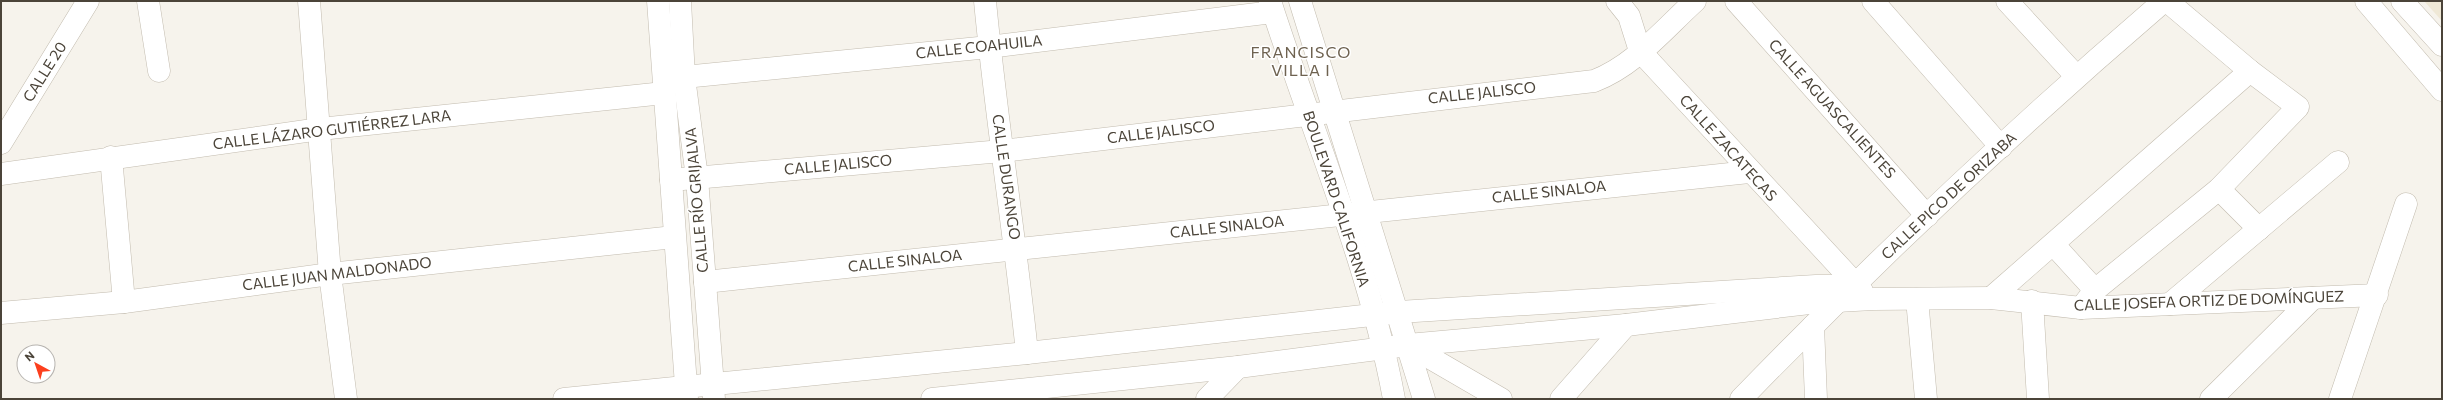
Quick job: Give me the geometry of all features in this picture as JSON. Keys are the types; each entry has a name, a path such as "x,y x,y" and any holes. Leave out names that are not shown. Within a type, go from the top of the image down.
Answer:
{"street":[{"name":"CALLE 20","path":"1,143 88,1"},
{"path":"148,1 159,71"},
{"path":"309,1 330,274 346,399"},
{"name":"CALLE RÍO GRIJALVA","path":"658,1 686,394"},
{"name":"CALLE RÍO GRIJALVA","path":"680,1 684,77 697,178 714,392"},
{"name":"CALLE DURANGO","path":"985,1 989,47 1016,249 1026,353"},
{"name":"BOULEVARD CALIFORNIA","path":"1300,1 1333,110 1399,312 1408,345 1417,396"},
{"name":"CALLE ZACATECAS","path":"1617,1 1629,16 1640,52 1855,286 1873,299"},
{"name":"CALLE JALISCO","path":"671,180 1002,151 1309,115 1333,110 1594,81 1613,74 1640,52 1695,1"},
{"name":"CALLE AGUASCALIENTES","path":"1736,1 1927,216"},
{"path":"1873,1 2001,147"},
{"path":"2008,1 2076,76"},
{"path":"2081,308 2095,290 2219,189 2298,107 2250,71 2166,1"},
{"name":"CALLE PICO DE ORIZABA","path":"1741,399 1838,301 2076,76 2166,1"},
{"path":"2366,1 2442,90"},
{"path":"2402,1 2442,45"},
{"name":"CALLE COAHUILA","path":"684,77 989,47 1272,6"},
{"name":"BOULEVARD CALIFORNIA","path":"1272,6 1343,214 1385,349 1394,399"},
{"path":"2398,38 2419,20"},
{"path":"1991,298 2054,245 2250,71"},
{"name":"CALLE LÁZARO GUTIÉRREZ LARA","path":"1,174 112,157 320,129 664,93"},
{"path":"112,157 124,302"},
{"path":"2170,304 2338,162"},
{"name":"CALLE SINALOA","path":"705,282 1367,211 1749,172"},
{"path":"2219,189 2259,229"},
{"path":"2340,399 2377,295 2406,204"},
{"name":"CALLE JUAN MALDONADO","path":"1,313 124,302 330,274 674,237"},
{"path":"2054,245 2095,290"},
{"path":"564,399 714,392 1026,353 1399,312 1816,286 1855,286"},
{"name":"CALLE JOSEFA ORTIZ DE DOMÍNGUEZ","path":"932,399 1034,393 1408,345 1626,325 1838,301 1873,299 1991,298 2032,301 2081,308 2377,295"},
{"path":"2211,399 2313,298"},
{"path":"1917,299 1926,399"},
{"path":"2032,301 2038,399"},
{"path":"1561,399 1626,325"},
{"path":"1813,326 1816,399"},
{"path":"1408,345 1502,399"},
{"path":"1207,399 1238,366"}],"shaded area":[{"path":"2424,1 2442,1 2442,21"}],"district":[{"name":"FRANCISCO VILLA I","path":"1301,61"}]}
